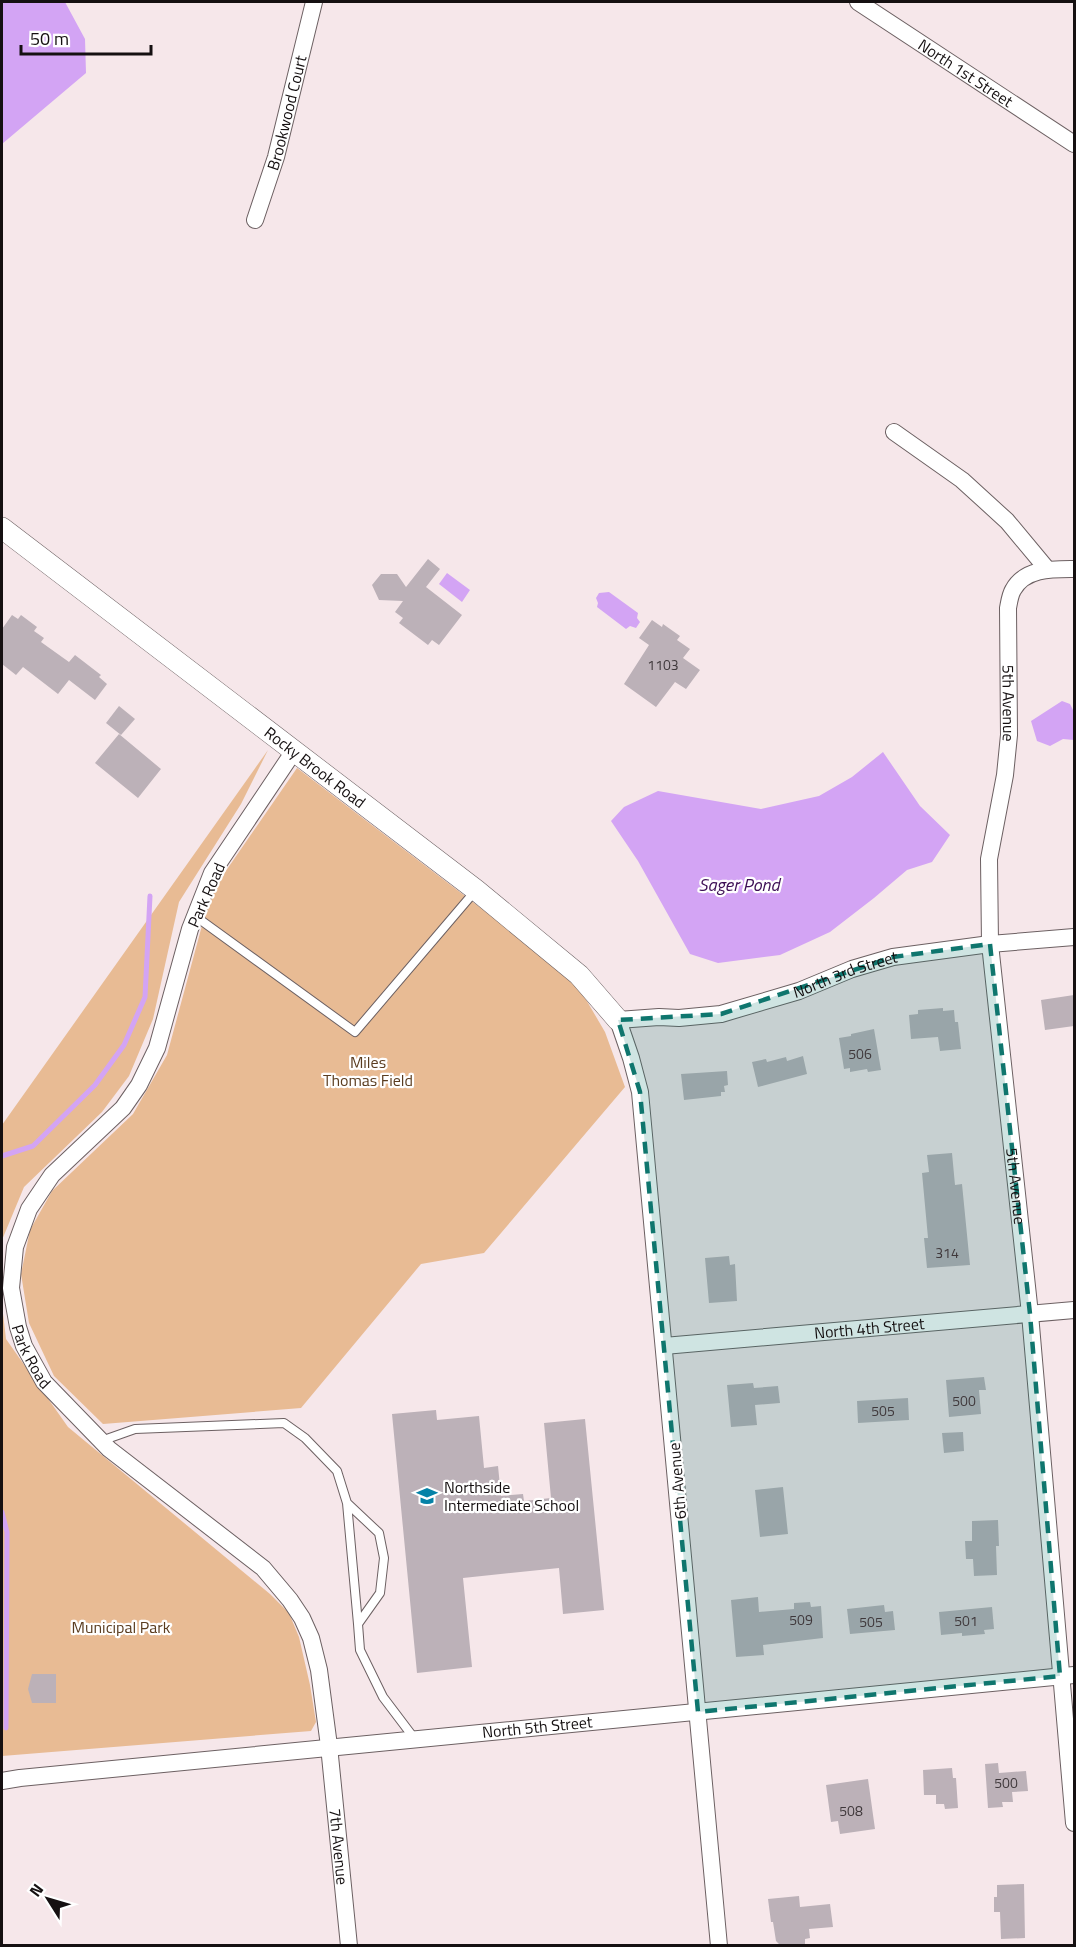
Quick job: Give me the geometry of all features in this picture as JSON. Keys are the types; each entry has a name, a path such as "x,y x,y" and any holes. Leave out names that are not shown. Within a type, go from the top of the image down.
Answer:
{"street":[{"name":"Brookwood Court","path":"255,220 276,157 314,2"},
{"name":"North 1st Street","path":"858,2 1074,144"},
{"path":"894,432 962,480 1007,521 1047,569 1074,569"},
{"name":"Rocky Brook Road","path":"2,528 476,890 579,975 618,1020"},
{"name":"5th Avenue","path":"1047,569 1026,576 1013,589 1008,608 1009,735 1005,775 989,858 990,944 1067,1675 1074,1823"},
{"name":"Park Road","path":"294,751 212,873 195,916 158,1048 139,1085 123,1108 52,1176 29,1209 15,1247 11,1288 24,1346 44,1382 101,1441 178,1504 263,1568 290,1600 311,1638 319,1670 329,1746"},
{"name":"North 3rd Street","path":"618,1020 721,1014 800,991 852,969 893,957 990,944 1074,937"},
{"name":"6th Avenue","path":"618,1020 640,1092 719,1946"},
{"name":"North 4th Street","path":"664,1346 1074,1310"},
{"name":"North 5th Street","path":"2,1781 329,1746 1067,1675"},
{"name":"7th Avenue","path":"329,1746 349,1946"}],"lane":[{"path":"195,916 355,1032 476,890"},
{"path":"101,1441 135,1429 284,1423 306,1437 337,1471 347,1503 360,1650 383,1697 415,1738"},
{"path":"347,1503 379,1533 384,1558 380,1593 358,1624"}],"highlighted area":[{"path":"990,944 1030,1314 1060,1676 698,1712 640,1092 618,1020 721,1014 893,957"}],"green space":[{"path":"268,750 241,804 179,902 153,1019 129,1076 102,1112 24,1187 2,1240 2,1125"},
{"name":"Miles Thomas Field","path":"297,768 541,954 581,991 605,1032 625,1087 484,1253 421,1264 301,1408 103,1424 54,1376 29,1323 21,1274 30,1230 52,1191 133,1114 167,1055 207,907 221,878"},
{"name":"Municipal Park","path":"2,1305 6,1339 68,1427 270,1594 289,1613 299,1637 310,1685 316,1722 311,1731 2,1756"}],"water":[{"path":"2,2 65,2 85,39 86,73 2,144"},
{"path":"447,573 470,590 462,602 439,584"},
{"path":"609,592 638,613 637,618 640,622 636,628 630,626 626,629 597,607 596,598 599,593"},
{"path":"1062,701 1070,704 1074,712 1074,740 1063,739 1050,746 1037,741 1031,721"},
{"name":"Sager Pond","path":"883,752 920,806 950,835 932,862 907,870 830,932 780,955 718,963 690,954 638,861 611,821 624,807 658,791 761,809 819,796 852,777"}],"building":[{"path":"428,559 440,569 426,587 462,615 439,645 432,640 428,645 399,623 403,618 395,612 403,601 379,600 372,585 381,574 397,574 406,587"},
{"path":"12,615 18,619 21,615 37,627 34,631 44,638 41,642 69,662 75,655 101,675 99,677 107,684 95,700 69,680 58,694 23,667 16,675 2,664 2,629"},
{"path":"652,620 662,627 663,624 680,636 677,640 690,649 683,658 700,670 686,689 675,682 656,707 624,684 649,645 639,638"},
{"path":"119,706 135,719 121,735 106,723"},
{"path":"119,734 161,769 138,798 95,763"},
{"path":"1074,995 1074,1026 1045,1030 1041,1000"},
{"path":"943,1008 943,1011 954,1010 955,1022 958,1022 961,1049 940,1051 938,1037 911,1039 909,1015 918,1014 918,1010"},
{"path":"874,1029 881,1070 868,1072 867,1069 850,1072 850,1068 844,1069 839,1038"},
{"path":"803,1056 807,1074 758,1087 752,1062 766,1059 767,1062 786,1057 787,1061"},
{"path":"727,1071 728,1085 724,1086 725,1092 721,1092 721,1096 684,1100 681,1074"},
{"path":"952,1153 955,1185 962,1184 970,1265 927,1268 924,1238 928,1238 922,1173 929,1172 927,1155"},
{"path":"729,1256 730,1265 735,1264 737,1301 709,1303 705,1258"},
{"path":"984,1377 986,1390 979,1390 981,1414 949,1417 946,1380"},
{"path":"753,1383 754,1388 778,1386 780,1403 755,1405 757,1425 731,1427 727,1385"},
{"path":"908,1398 909,1420 858,1423 857,1401"},
{"path":"436,1410 437,1420 479,1416 484,1468 498,1466 501,1496 523,1494 524,1501 551,1498 544,1423 585,1419 604,1610 563,1614 559,1568 463,1578 472,1667 417,1673 392,1414"},
{"path":"963,1432 964,1451 944,1453 942,1433"},
{"path":"783,1487 788,1534 760,1537 755,1490"},
{"path":"998,1520 997,1575 974,1576 973,1559 966,1559 965,1541 972,1541 972,1521"},
{"path":"758,1597 759,1612 794,1609 794,1603 810,1602 811,1607 821,1606 823,1638 763,1645 764,1655 736,1657 731,1600"},
{"path":"884,1605 885,1612 893,1611 895,1630 850,1634 847,1609"},
{"path":"992,1607 994,1629 984,1630 985,1634 941,1635 939,1612"},
{"path":"32,1674 56,1674 56,1703 32,1703 28,1689"},
{"path":"998,1763 999,1773 1026,1771 1028,1791 1012,1792 1013,1802 1002,1802 1003,1807 988,1808 985,1764"},
{"path":"952,1768 953,1778 956,1778 958,1808 945,1809 944,1804 936,1804 936,1795 924,1795 923,1770"},
{"path":"868,1779 875,1829 840,1834 838,1821 831,1822 826,1785"},
{"path":"1024,1884 1025,1938 1001,1939 1000,1912 994,1912 997,1885"},
{"path":"799,1896 800,1907 830,1904 833,1927 809,1929 810,1938 805,1939 805,1946 781,1946 776,1941 768,1899"}],"waterway":[{"path":"2,1156 33,1146 95,1085 124,1045 145,997 150,896"},
{"path":"2,1512 7,1532 6,1728"}],"place":[{"name":"Northside Intermediate School","path":"427,1496"}]}
